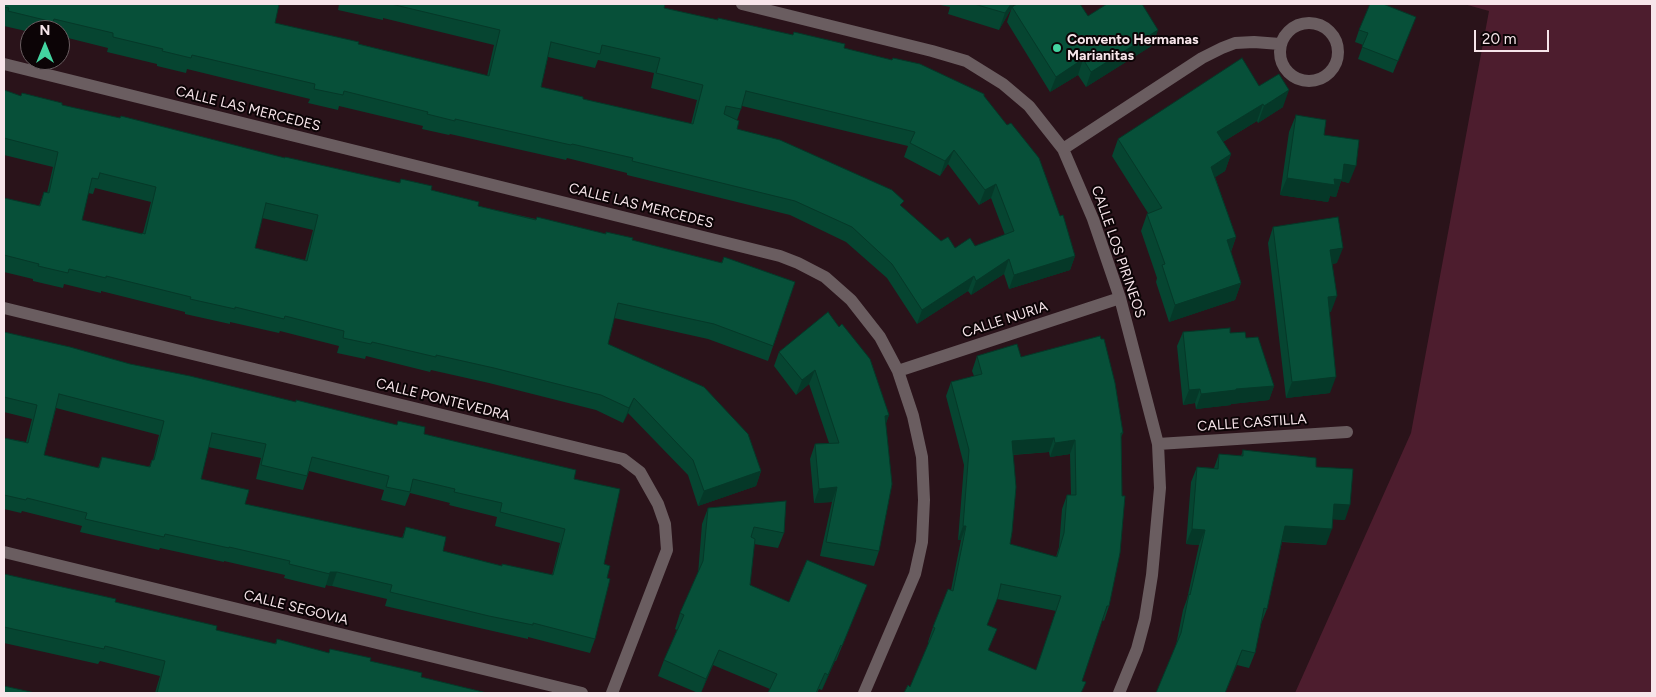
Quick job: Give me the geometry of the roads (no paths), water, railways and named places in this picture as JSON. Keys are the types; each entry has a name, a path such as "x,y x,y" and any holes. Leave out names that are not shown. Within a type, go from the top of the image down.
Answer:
{"street":[{"name":"CALLE LOS PIRINEOS","path":"742,4 966,61 1003,84 1029,106 1063,149 1093,218 1120,298 1158,444 1160,488 1152,575 1145,619 1137,649 1119,693"},
{"path":"1311,22 1321,25 1330,31 1338,49 1337,59 1333,68 1325,76 1316,80 1306,81 1296,78 1282,64 1279,54 1280,44 1284,35 1292,28 1311,22"},
{"path":"1063,149 1215,51 1235,43 1280,44"},
{"name":"CALLE LAS MERCEDES","path":"4,64 780,256 825,277 851,300 880,337 898,371 913,416 922,458 924,500 922,542 915,574 864,693"},
{"name":"CALLE NURIA","path":"898,371 1120,298"},
{"name":"CALLE PONTEVEDRA","path":"4,308 623,459 640,472 658,504 665,524 667,550 612,693"},
{"name":"CALLE CASTILLA","path":"1158,444 1347,432"},
{"name":"CALLE SEGOVIA","path":"4,552 582,693"}],"place":[{"name":"Convento Hermanas Marianitas","path":"1057,48"}]}
